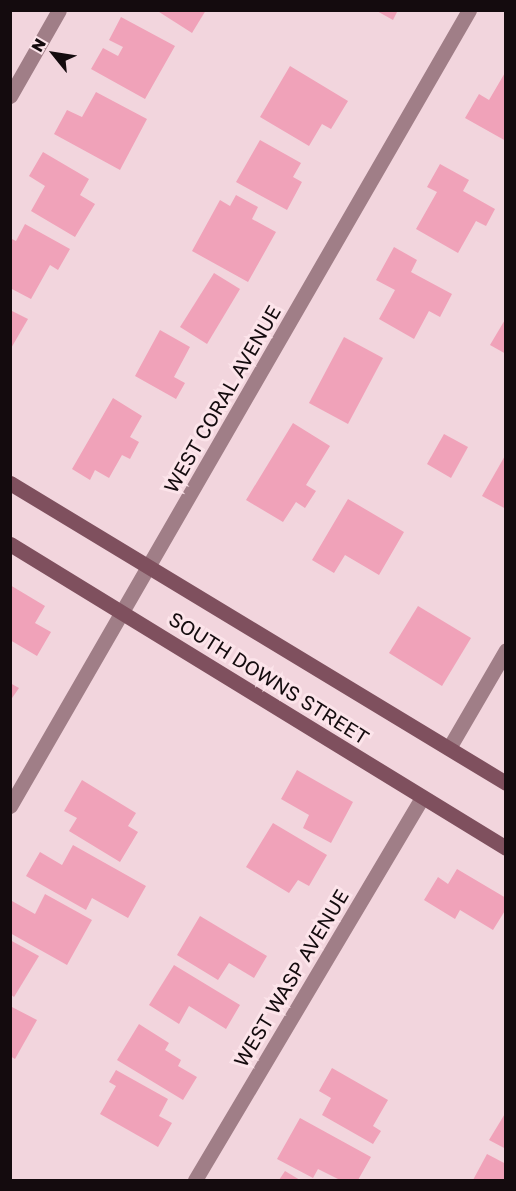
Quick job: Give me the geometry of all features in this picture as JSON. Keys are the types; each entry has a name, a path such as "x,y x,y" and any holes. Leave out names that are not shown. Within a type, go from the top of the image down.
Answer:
{"main road":[{"name":"SOUTH DOWNS STREET","path":"10,483 506,783"},
{"name":"SOUTH DOWNS STREET","path":"10,544 506,848"}],"street":[{"path":"10,96 59,10"},
{"name":"WEST CORAL AVENUE","path":"10,806 150,568 469,10"},
{"path":"449,748 506,650"},
{"name":"WEST WASP AVENUE","path":"195,1180 422,797"}],"building":[{"path":"156,10 206,10 192,33"},
{"path":"375,10 398,10 393,20"},
{"path":"121,17 175,46 145,99 91,69 103,48 118,56 123,47 109,40"},
{"path":"290,66 348,101 331,129 322,124 309,146 260,117"},
{"path":"506,71 506,141 465,118 479,94 489,100"},
{"path":"96,92 147,119 120,170 54,134 67,110 82,117"},
{"path":"260,140 301,163 293,177 302,182 287,210 236,182"},
{"path":"43,152 89,179 80,195 95,204 75,237 31,211 45,186 29,176"},
{"path":"440,164 469,180 463,191 495,209 486,226 476,221 458,253 416,229 437,192 427,187"},
{"path":"236,195 258,207 252,219 276,232 248,282 192,251 220,200 230,206"},
{"path":"25,224 70,249 58,270 50,265 31,299 10,288 10,238 16,241"},
{"path":"394,247 417,260 411,272 452,294 440,317 429,311 414,339 379,319 395,290 376,280"},
{"path":"214,273 240,289 207,344 180,327"},
{"path":"10,310 28,319 10,350"},
{"path":"506,318 506,354 490,345"},
{"path":"160,330 190,347 174,377 185,383 176,399 135,376"},
{"path":"344,337 383,358 348,424 309,403"},
{"path":"113,398 142,416 130,437 139,442 130,459 122,455 109,478 95,470 90,480 72,469"},
{"path":"293,423 330,446 306,485 316,491 305,508 296,502 283,522 246,500"},
{"path":"444,434 468,447 451,478 427,464"},
{"path":"506,454 506,509 482,496"},
{"path":"348,499 404,532 379,575 345,555 334,573 312,560"},
{"path":"10,585 45,606 35,623 51,632 37,656 10,640"},
{"path":"418,606 471,638 442,686 389,653"},
{"path":"10,683 19,688 10,701"},
{"path":"297,770 353,802 331,843 303,828 309,815 281,799"},
{"path":"82,780 136,813 128,826 138,832 120,862 69,831 77,818 64,811"},
{"path":"273,823 327,855 309,886 298,880 289,893 246,867"},
{"path":"73,845 146,886 128,918 92,898 86,910 26,876 40,852 62,865"},
{"path":"457,869 506,898 506,909 493,930 460,910 455,919 424,900 438,877 448,884"},
{"path":"45,894 92,920 67,965 10,933 12,901 35,914"},
{"path":"200,916 267,956 254,978 229,963 218,980 177,955"},
{"path":"10,940 39,956 14,997 10,994"},
{"path":"174,965 240,1005 226,1029 189,1006 179,1024 149,1005"},
{"path":"10,1006 37,1020 15,1059 10,1056"},
{"path":"139,1024 169,1043 165,1050 181,1060 178,1066 197,1077 183,1100 117,1060"},
{"path":"332,1068 388,1100 373,1126 381,1131 373,1144 322,1115 331,1098 319,1091"},
{"path":"116,1070 168,1099 159,1116 172,1123 158,1147 100,1114 116,1086 109,1082"},
{"path":"506,1112 506,1149 489,1140"},
{"path":"300,1118 371,1157 358,1180 340,1180 318,1169 313,1178 277,1159"},
{"path":"487,1154 506,1164 506,1180 473,1180"},
{"path":"285,1171 300,1180 279,1180"}]}
